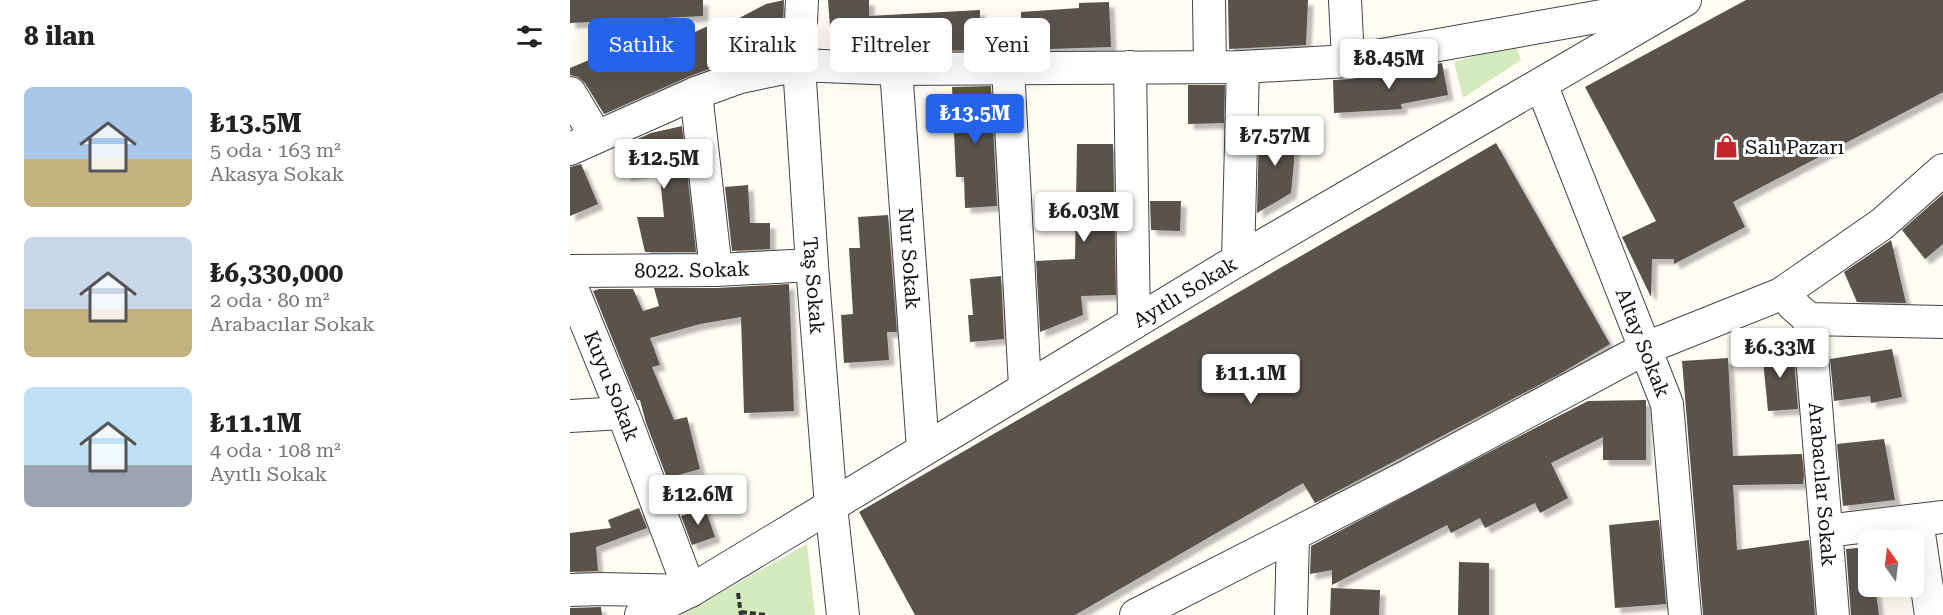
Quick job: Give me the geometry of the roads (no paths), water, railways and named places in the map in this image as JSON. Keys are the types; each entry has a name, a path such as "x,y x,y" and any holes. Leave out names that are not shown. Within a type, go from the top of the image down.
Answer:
{"street":[{"name":"Taş Sokak","path":"801,18 802,0"},
{"path":"1209,0 1210,66"},
{"path":"1345,0 1348,62"},
{"path":"1050,68 1243,67 1348,62 1686,0"},
{"name":"Ayıtlı Sokak","path":"641,615 690,591 1238,260 1686,0"},
{"path":"1130,67 1134,323"},
{"path":"1238,260 1243,67"},
{"path":"570,93 581,140 696,93 740,77 765,72"},
{"name":"Taş Sokak","path":"799,72 831,506 843,615"},
{"name":"Nur Sokak","path":"896,72 923,449"},
{"path":"1008,72 1025,387"},
{"name":"Altay Sokak","path":"1541,84 1666,404 1685,615"},
{"path":"696,93 716,270"},
{"path":"1136,615 1293,536 1646,348 1781,294 1882,224 1943,170"},
{"name":"8022. Sokak","path":"570,271 716,270 812,265"},
{"name":"Kuyu Sokak","path":"570,283 623,413 690,591"},
{"path":"1781,294 1809,319 1943,322"},
{"name":"Arabacılar Sokak","path":"1809,319 1833,615"},
{"path":"570,416 623,413"},
{"path":"1826,531 1930,519 1931,615"},
{"path":"1292,615 1293,536"},
{"path":"570,591 601,589 690,591"}],"place":[{"name":"Salı Pazarı","path":"1727,147"}]}
